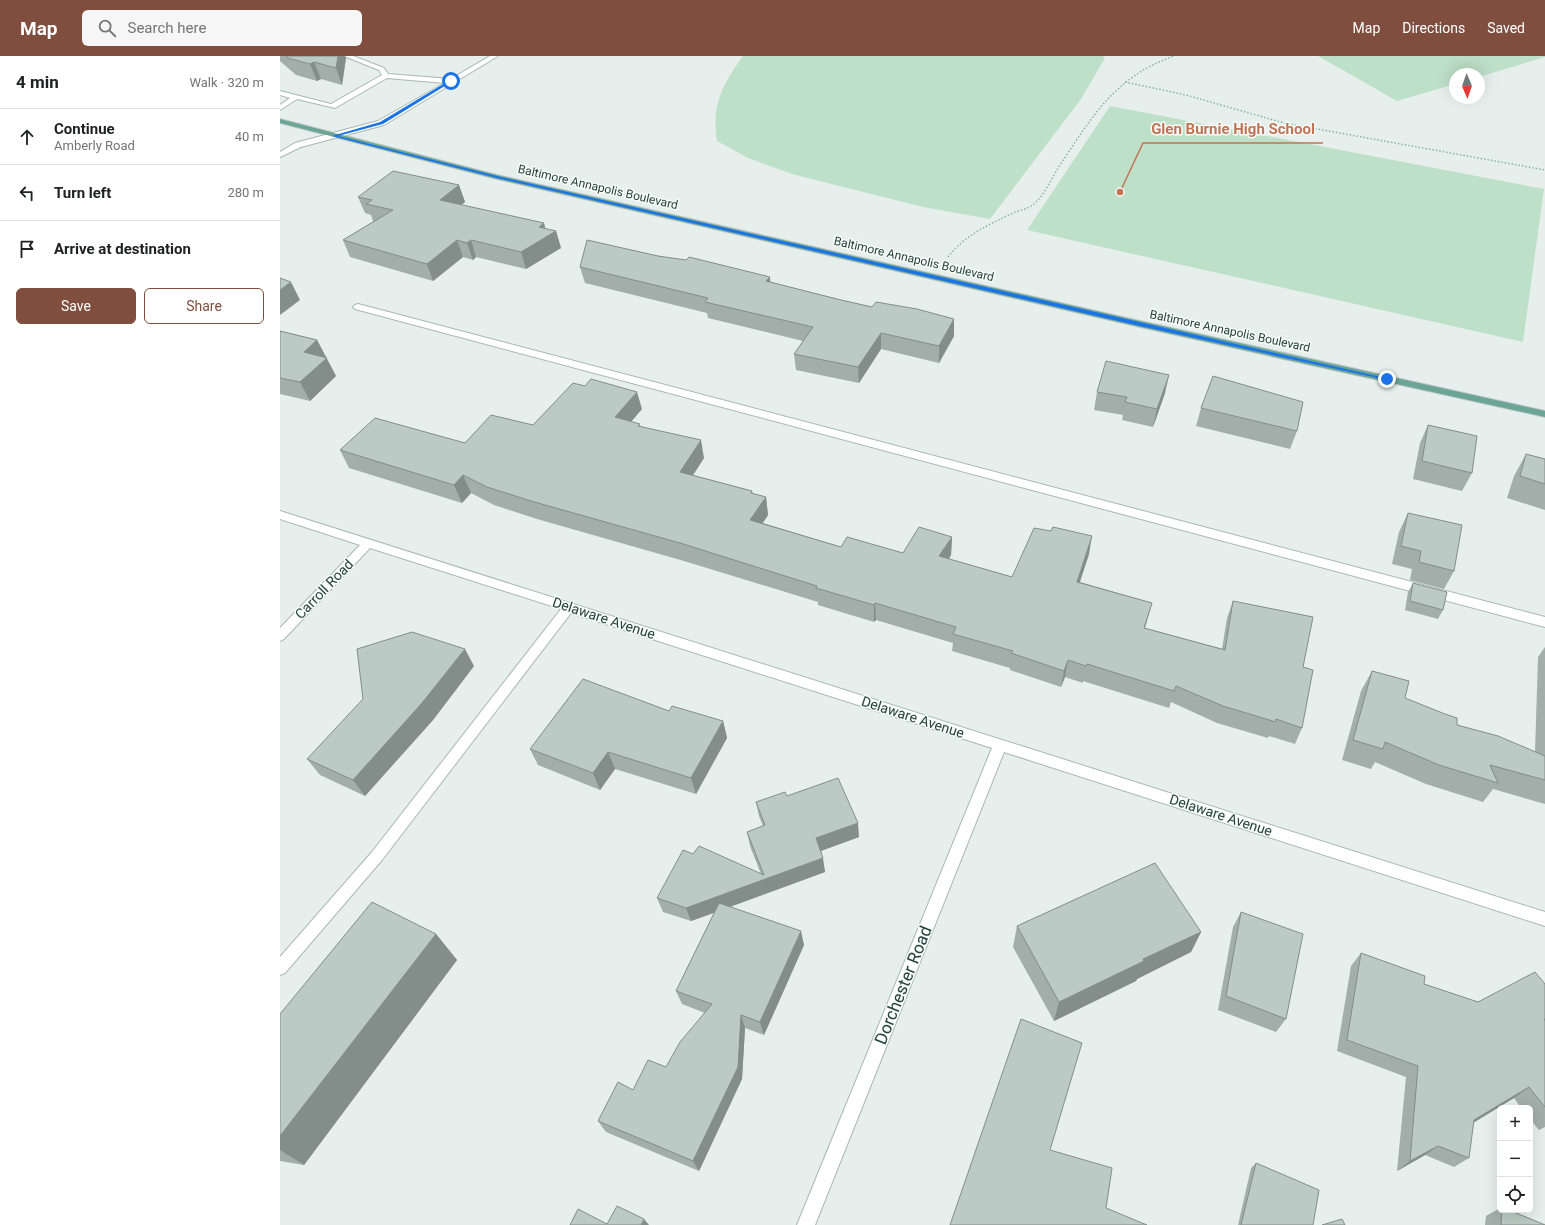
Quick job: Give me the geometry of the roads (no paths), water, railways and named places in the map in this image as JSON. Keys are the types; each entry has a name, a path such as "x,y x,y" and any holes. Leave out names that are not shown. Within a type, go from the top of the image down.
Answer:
{"main road":[{"name":"Baltimore Annapolis Boulevard","path":"280,121 334,136 520,182 1125,321 1545,414"}],"street":[{"path":"347,56 382,69 386,76"},
{"path":"280,155 298,145 381,123 495,56"},
{"path":"280,93 332,106 386,76 451,81"},
{"path":"280,108 296,97"},
{"path":"358,307 1545,622"},
{"name":"Delaware Avenue","path":"280,515 1545,919"},
{"name":"Carroll Road","path":"280,636 368,543"},
{"path":"280,968 377,856 569,607"},
{"name":"Dorchester Road","path":"806,1225 1000,745"}],"place":[{"name":"Glen Burnie High School","path":"1120,192"}]}
